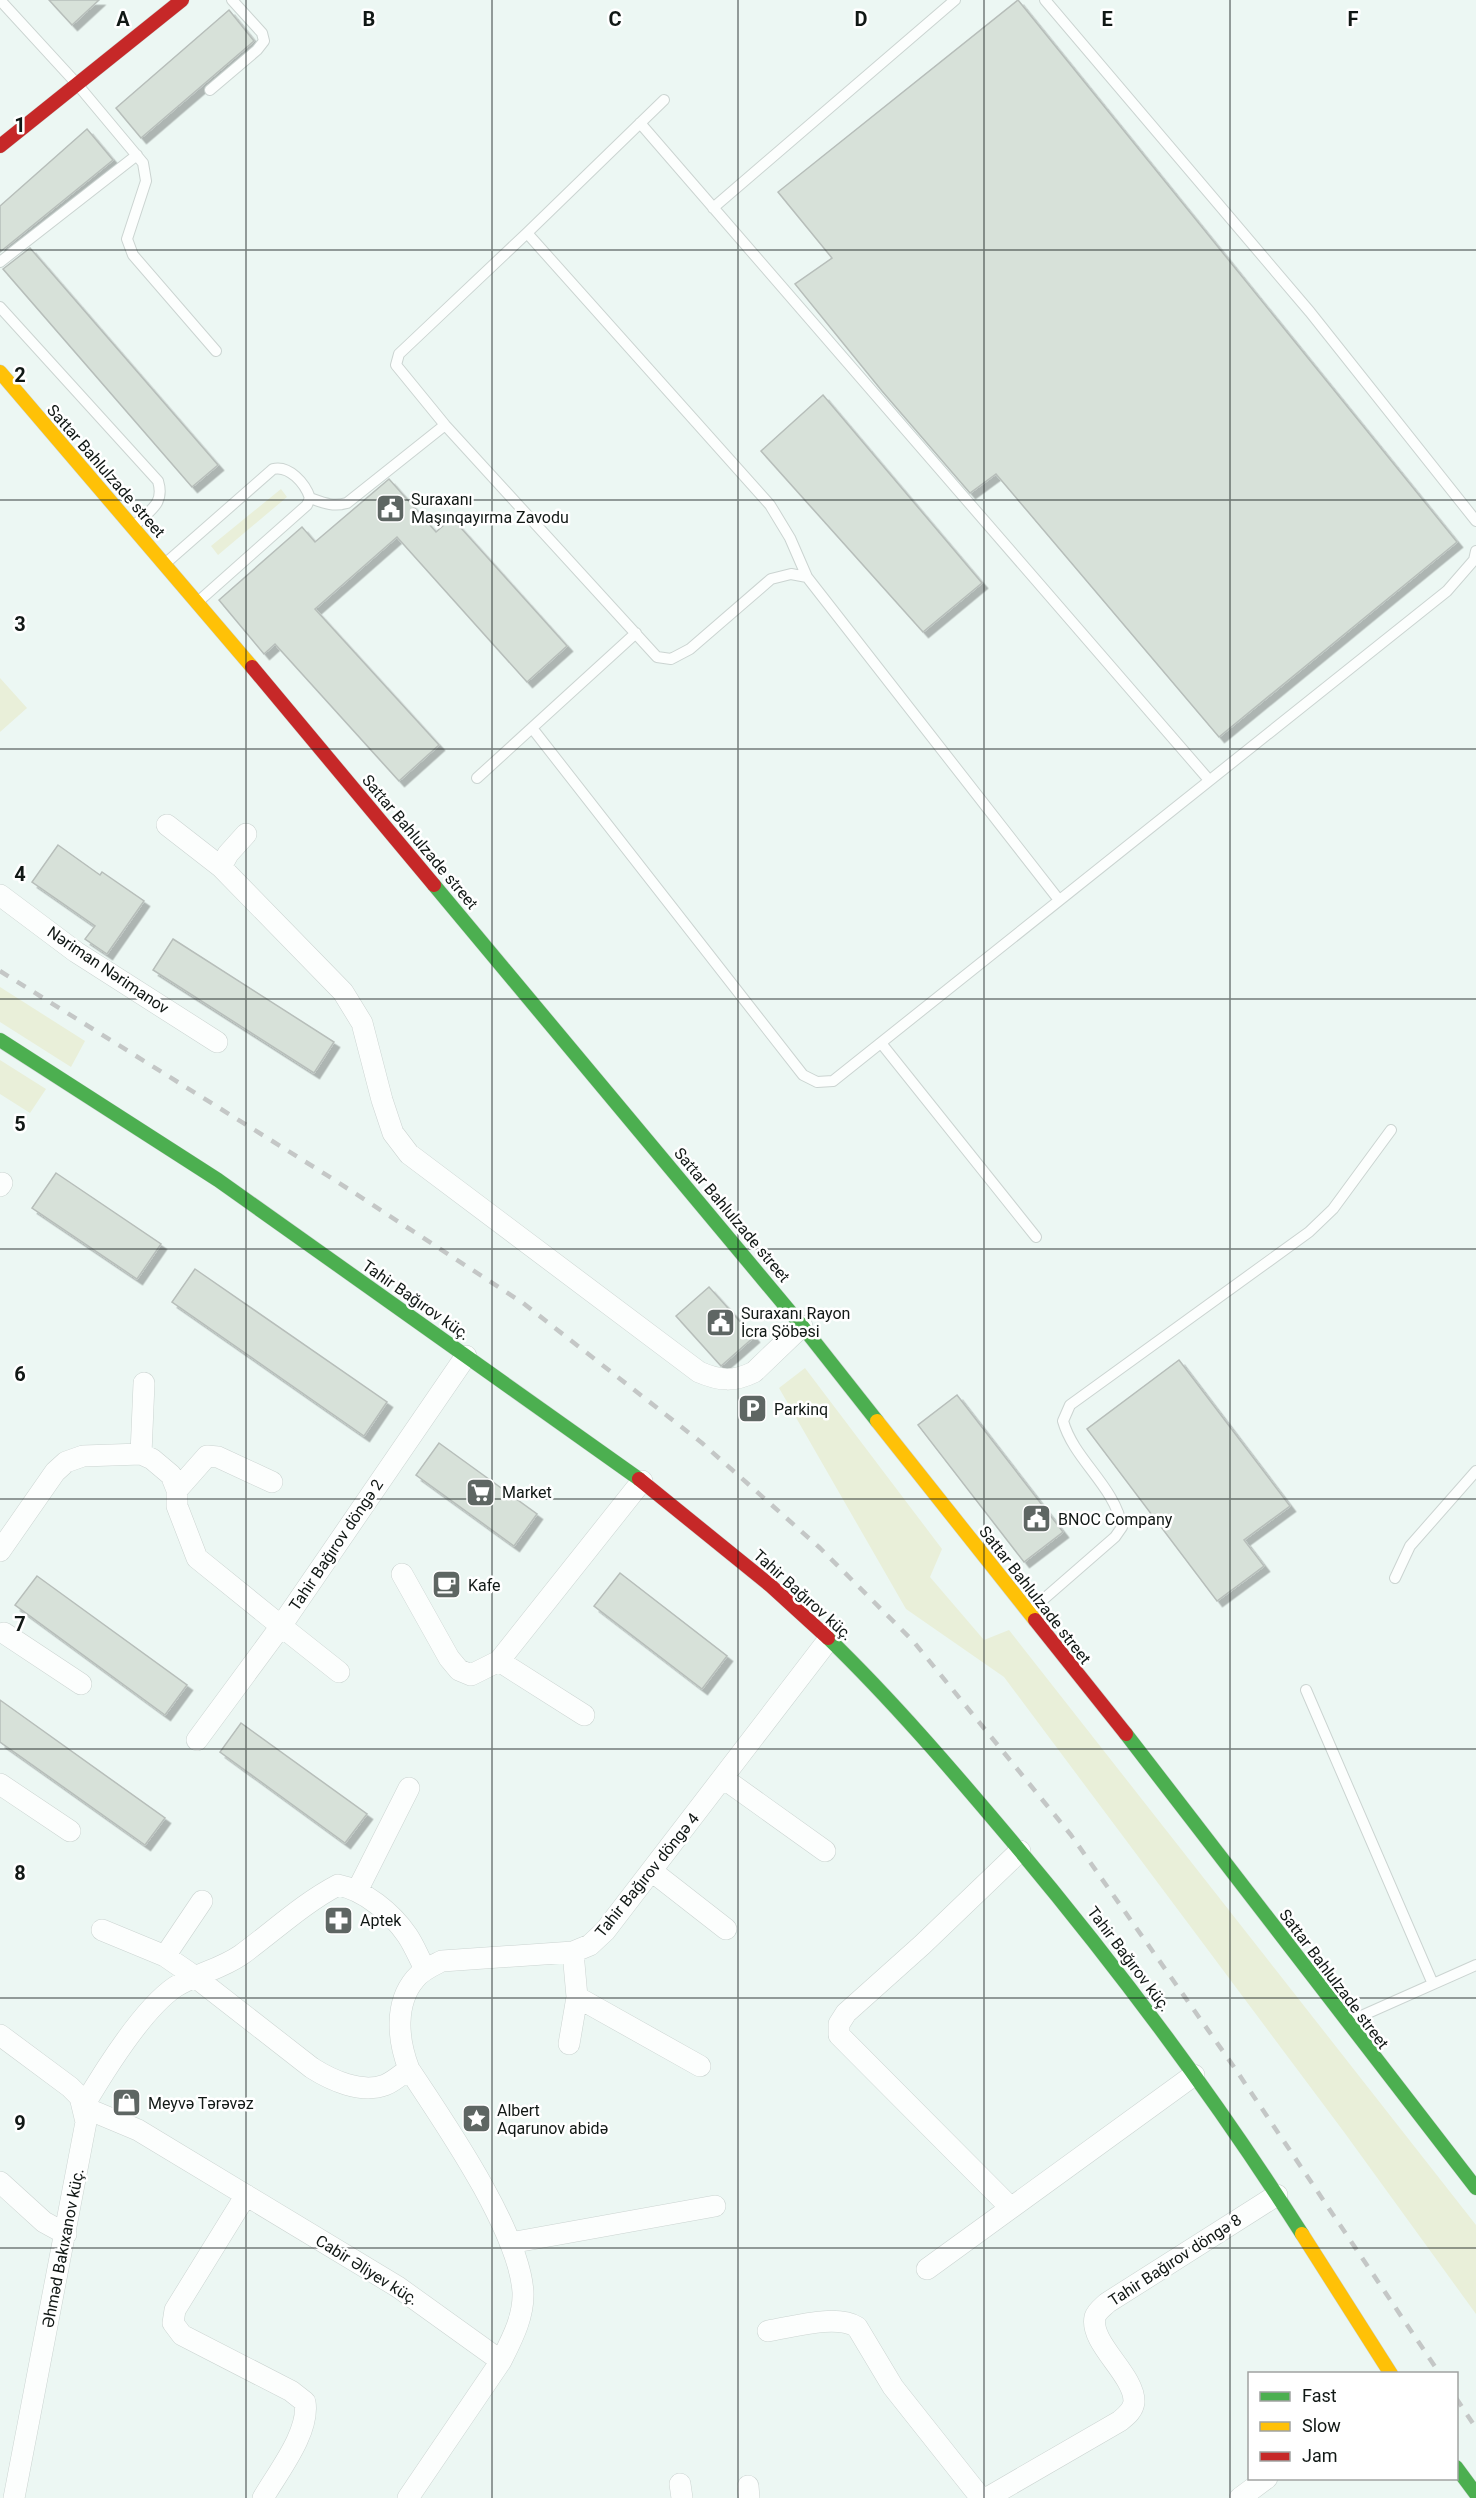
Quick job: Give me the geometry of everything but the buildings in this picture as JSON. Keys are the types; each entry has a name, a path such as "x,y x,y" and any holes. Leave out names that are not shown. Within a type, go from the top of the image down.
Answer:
{"main road":[{"path":"0,146 183,0"},
{"name":"Sattar Bahlulzade street","path":"0,372 198,602 802,1326 1027,1613 1184,1808 1476,2188"},
{"name":"Tahir Bağırov küç.","path":"0,1040 218,1180 642,1481 771,1586 829,1640 935,1749 1072,1912 1126,1981 1277,2195 1390,2372"},
{"path":"1458,2470 1476,2494"}],"street":[{"path":"167,825 221,867 344,992 362,1023 393,1133 409,1154 699,1372 717,1380 745,1377 754,1372 802,1326"},
{"path":"221,867 228,854 246,834"},
{"name":"Nəriman Nərimanov","path":"0,895 76,952 217,1042"},
{"name":"Tahir Bağırov döngə 2","path":"141,1454 152,1459 171,1475 177,1490 177,1506 197,1558 281,1626 466,1356"},
{"path":"0,1551 55,1472 66,1462 83,1456 141,1454 144,1383"},
{"path":"177,1490 207,1456 218,1457 272,1482"},
{"path":"402,1574 449,1658 459,1670 471,1675 499,1661 642,1481"},
{"path":"197,1740 281,1626 339,1672"},
{"path":"1,1633 81,1684"},
{"name":"Tahir Bağırov döngə 4","path":"425,1969 442,1961 459,1958 573,1952 590,1945 605,1931 652,1872 829,1640"},
{"path":"499,1661 584,1715"},
{"path":"723,1778 825,1851"},
{"path":"0,1784 70,1831"},
{"path":"357,1891 409,1788"},
{"path":"1010,2207 839,2035 839,2024 846,2013 922,1945 1020,1851"},
{"path":"652,1872 726,1929"},
{"path":"83,2107 100,2077 146,2016 174,1988 194,1976 239,1956 302,1907 338,1885 357,1891 394,1920 407,1935 425,1969 414,1979 402,2012 401,2049 409,2069 478,2181 510,2243 523,2290 522,2307 516,2330 501,2361 408,2498"},
{"path":"165,1956 202,1901"},
{"path":"102,1930 165,1956 331,2080 363,2087 385,2085 409,2069"},
{"path":"569,2044 577,1997 573,1952"},
{"path":"577,1997 700,2066"},
{"path":"0,2035 70,2087 80,2097 83,2107"},
{"path":"927,2269 1194,2075"},
{"name":"Cabir Əliyev küç.","path":"83,2107 138,2130 398,2287 501,2361"},
{"name":"Əhməd Bakıxanov küç.","path":"14,2498 85,2135 86,2122 83,2107"},
{"path":"0,2182 44,2222 66,2234"},
{"path":"246,2195 176,2310 173,2323 182,2335 291,2391 305,2402 307,2413 304,2427 263,2498"},
{"name":"Tahir Bağırov döngə 8","path":"987,2498 1120,2421 1130,2412 1134,2402 1129,2387 1096,2330 1095,2318 1098,2312 1107,2303 1277,2195"},
{"path":"510,2243 715,2206"},
{"path":"768,2331 836,2320 848,2321 857,2327 893,2387 981,2498"},
{"path":"1240,2498 1264,2480"}],"lane":[{"path":"0,0 77,84 143,163 146,181 127,239 133,255 216,351"},
{"path":"210,90 257,50 264,41 262,33 232,0"},
{"path":"713,208 955,0"},
{"path":"1045,0 1310,312 1476,521"},
{"path":"664,100 395,360 398,369 445,425 657,657 671,659 690,649 771,579 791,574 807,577"},
{"path":"640,123 1209,780"},
{"path":"0,262 136,155"},
{"path":"527,233 770,506 790,538 807,577 1059,900"},
{"path":"0,307 158,481 161,492 159,501 133,527"},
{"path":"310,498 338,506 347,503 445,425"},
{"path":"165,564 273,469 280,467 289,470 308,491 310,498 307,505 198,602"},
{"path":"532,728 803,1075 817,1082 832,1081 1447,591 1474,560 1476,551"},
{"path":"477,778 636,633"},
{"path":"881,1043 1036,1237"},
{"path":"1027,1613 1115,1537 1122,1527 1119,1510 1067,1436 1063,1421 1070,1405 1309,1232 1333,1209 1392,1130"},
{"path":"1395,1578 1410,1546 1476,1471"},
{"path":"1306,1690 1433,1984"},
{"path":"1347,2023 1476,1965"}],"green space":[{"path":"281,489 287,497 218,555 211,546"},
{"path":"0,678 27,708 0,732"},
{"path":"0,987 85,1041 71,1067 0,1022"},
{"path":"0,1060 46,1089 30,1113 0,1094"},
{"path":"805,1368 942,1549 930,1577 984,1640 1009,1630 1476,2225 1476,2314 1344,2132 1004,1677 906,1609 779,1388"}],"railway":[{"path":"0,971 333,1179 523,1303 702,1443 820,1548 913,1641 1071,1835 1234,2067 1439,2372"},
{"path":"1458,2401 1476,2428"}],"traffic: fast":[{"path":"434,885 802,1326 877,1421"},
{"path":"0,1040 218,1180 639,1479"},
{"path":"828,1638 876,1686 944,1762 1088,1935 1199,2082 1302,2234"},
{"path":"1126,1734 1476,2188"},
{"path":"1458,2470 1476,2494"}],"traffic: slow":[{"path":"0,372 252,667"},
{"path":"877,1421 1035,1620"},
{"path":"1302,2234 1390,2372"}],"traffic: jam":[{"path":"0,146 182,0"},
{"path":"252,667 434,885"},
{"path":"639,1479 771,1586 828,1638"},
{"path":"1035,1620 1126,1734"}],"place":[{"name":"Suraxanı Maşınqayırma Zavodu","path":"390,508"},
{"name":"Suraxanı Rayon İcra Şöbəsi","path":"720,1322"},
{"name":"Parkinq","path":"753,1409"},
{"name":"Market","path":"481,1492"},
{"name":"BNOC Company","path":"1037,1519"},
{"name":"Kafe","path":"447,1585"},
{"name":"Aptek","path":"339,1920"},
{"name":"Meyvə Tərəvəz","path":"127,2103"},
{"name":"Albert Aqarunov abidə","path":"476,2119"}]}
